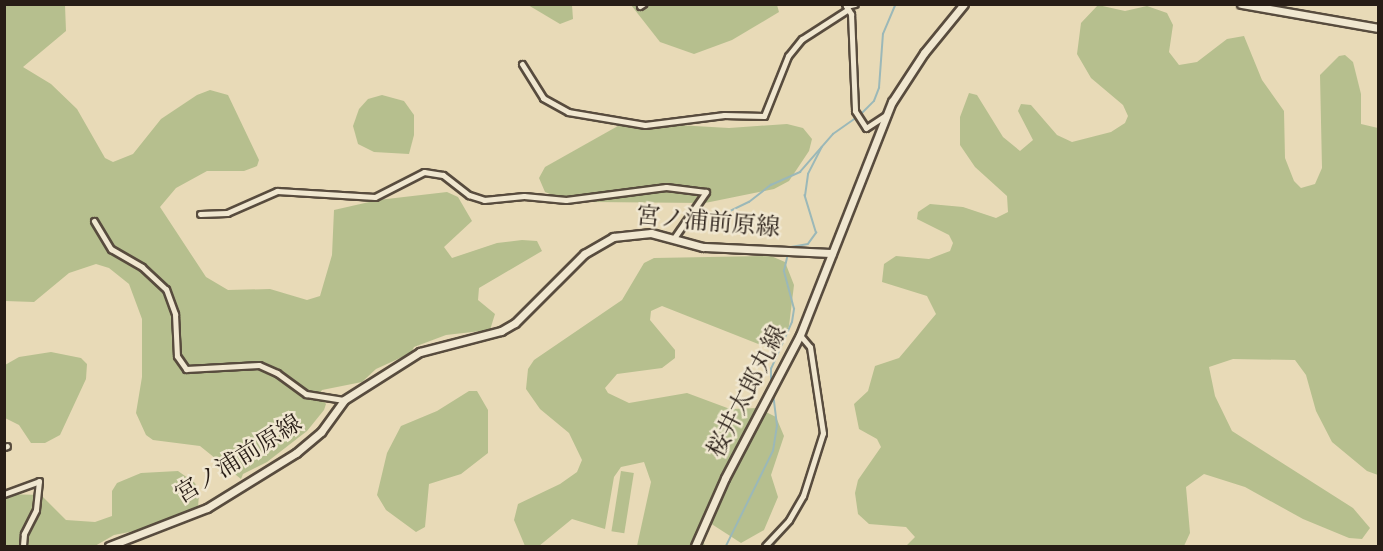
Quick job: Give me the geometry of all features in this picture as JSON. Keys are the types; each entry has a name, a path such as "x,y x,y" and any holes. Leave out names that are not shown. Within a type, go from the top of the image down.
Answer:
{"main road":[{"path":"832,253 886,115 924,53 964,4"},
{"path":"1240,4 1378,28"},
{"name":"宮ノ浦前原線","path":"109,546 207,508 296,453 321,432 344,400 434,346 484,336 515,323 584,254 605,240 632,233 674,238 703,247 832,253"},
{"name":"桜井太郎丸線","path":"695,546 725,478 800,335 832,253"}],"street":[{"path":"522,64 543,98 568,112 645,125 714,116 764,116 788,56 801,39 846,7 855,4"},
{"path":"846,7 851,14 855,111 866,128 886,115"},
{"path":"200,214 227,213 277,191 375,197 424,172 443,175 469,195 484,200 524,196 566,200 666,187 706,192 674,238"},
{"path":"94,221 111,249 142,267 166,289 175,314 177,356 186,369 259,365 277,372 306,394 344,400"},
{"path":"765,546 789,520 803,496 823,433 810,347 800,335"},
{"path":"4,494 39,481 36,510 24,534 23,546"}],"green space":[{"path":"5,5 65,5 66,31 23,67 51,84 77,109 105,158 113,162 133,154 161,119 197,95 210,90 228,95 259,160 257,166 244,171 207,171 176,188 160,207 206,277 228,290 270,289 307,300 320,296 332,255 334,210 378,200 447,192 458,197 472,221 444,247 452,258 497,243 522,240 537,241 542,251 479,288 478,300 495,314 490,330 446,335 414,347 411,353 376,369 362,382 322,390 319,395 326,404 324,410 307,431 267,462 243,474 241,479 200,446 153,440 146,435 136,413 142,377 142,319 129,284 109,268 96,264 69,273 34,302 5,301"},
{"path":"528,5 572,5 573,19 560,24"},
{"path":"631,5 777,5 779,12 732,40 694,54 660,42"},
{"path":"1098,5 1125,11 1147,6 1167,13 1173,25 1169,52 1179,65 1197,62 1227,39 1244,36 1262,80 1284,111 1285,158 1294,181 1301,188 1315,184 1322,168 1320,75 1339,56 1345,55 1353,62 1361,94 1361,124 1378,128 1378,475 1367,471 1332,442 1316,411 1306,375 1295,360 1233,359 1209,367 1215,396 1232,431 1353,508 1370,528 1362,539 1349,538 1303,519 1245,487 1204,474 1186,487 1190,533 1184,546 906,546 915,537 906,527 869,524 858,514 855,493 858,480 881,447 877,439 859,429 854,404 868,391 875,366 899,358 936,314 927,296 882,282 884,264 896,256 929,259 950,251 953,243 949,235 917,219 918,212 930,204 963,207 996,218 1008,212 1007,196 975,167 960,145 960,117 969,93 977,95 1003,137 1020,151 1033,140 1018,111 1021,104 1031,105 1057,135 1072,142 1111,132 1125,123 1128,116 1123,105 1091,78 1077,54 1081,23"},
{"path":"382,95 404,101 414,115 414,135 409,154 374,152 358,144 353,126 359,109 368,99"},
{"path":"625,122 729,128 787,124 803,128 812,139 809,151 789,181 774,189 705,203 591,202 562,199 545,192 539,178 545,167"},
{"path":"771,256 785,262 794,285 789,326 781,347 776,351 662,306 651,311 650,320 675,350 675,358 662,368 617,374 605,388 608,393 629,403 687,393 730,409 758,408 776,417 784,436 771,475 778,497 764,530 741,543 710,523 699,530 705,546 637,546 651,482 644,462 621,467 614,477 605,529 572,519 539,546 525,546 514,520 518,504 560,484 577,472 582,460 569,433 540,409 526,389 528,369 534,360 622,300 644,263 654,258"},
{"path":"51,352 81,358 87,364 86,379 60,435 45,443 31,443 19,425 5,418 5,365 19,357"},
{"path":"469,391 477,391 488,410 488,453 461,474 429,484 425,527 416,532 386,510 377,495 387,453 401,426 437,411"},
{"path":"178,471 195,483 199,493 198,508 150,528 114,535 95,546 5,546 4,494 41,495 66,520 95,522 112,516 112,491 117,483 141,473"},
{"path":"621,471 634,473 624,533 611,531"}],"waterway":[{"path":"861,114 874,101 879,88 883,34 896,4"},
{"path":"720,216 749,202 771,185 800,172 833,134 857,117"},
{"path":"791,247 808,244 816,233 805,196 808,174 822,147"},
{"path":"771,384 771,369 792,322 794,309 784,271 788,254"},
{"path":"726,546 773,451 777,426 773,391"}]}
